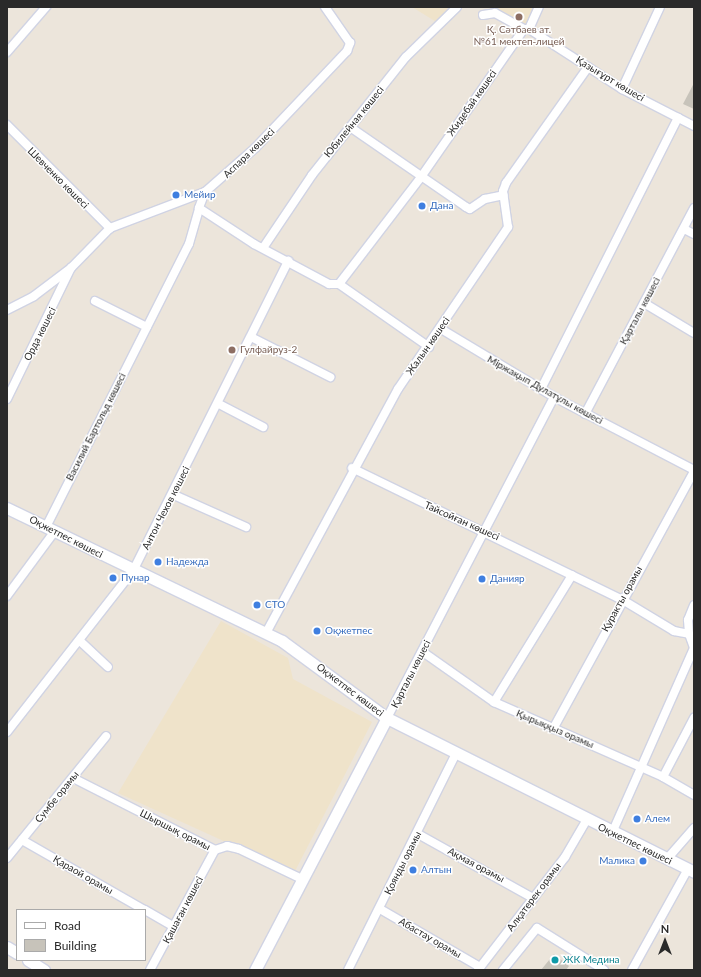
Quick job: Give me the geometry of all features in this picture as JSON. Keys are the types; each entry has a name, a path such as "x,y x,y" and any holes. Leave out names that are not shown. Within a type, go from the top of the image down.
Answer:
{"street":[{"path":"7,52 46,7"},
{"name":"Аспара көшесі","path":"7,310 34,296 71,268 110,228 204,192 255,148 331,71 350,43 325,7"},
{"name":"Юбилейная көшесі","path":"263,248 302,188 406,57 457,7"},
{"name":"Жидебай көшесі","path":"339,284 421,177 526,29 539,7"},
{"path":"622,89 660,7"},
{"name":"Қазығұрт көшесі","path":"483,15 494,13 526,29 622,89 694,126"},
{"name":"Жалын көшесі","path":"266,633 352,468 398,389 429,347 508,227 504,195 506,183 588,67"},
{"path":"541,389 678,118"},
{"name":"Шевченко көшесі","path":"7,125 72,194 110,228"},
{"path":"350,127 421,177 470,209 485,199 504,195"},
{"path":"204,192 199,208 263,248 329,284 339,284 429,347"},
{"name":"Василий Бартольд көшесі","path":"7,596 50,529 147,327 189,244 199,208"},
{"name":"Қарталы көшесі","path":"585,414 694,208"},
{"path":"684,228 694,234"},
{"name":"Антон Чехов көшесі","path":"7,732 80,641 133,571 219,404 288,261"},
{"name":"Орда көшесі","path":"7,399 71,268"},
{"path":"95,300 147,327"},
{"path":"644,303 694,333"},
{"name":"Міржақып Дулатұлы көшесі","path":"441,329 554,397 694,470"},
{"path":"251,337 330,377"},
{"name":"Қарталы көшесі","path":"255,970 423,652 484,530 554,397"},
{"path":"219,404 263,427"},
{"name":"Тайсойған көшесі","path":"352,468 484,530 621,599 674,631 689,634"},
{"name":"Қуракты орамы","path":"553,729 621,599 694,470"},
{"path":"174,494 246,527"},
{"name":"Оқжетпес көшесі","path":"7,508 133,571 266,633 295,649 388,718 455,755 586,821 691,871"},
{"path":"494,702 572,575"},
{"path":"612,833 639,766 694,646 689,634 688,620 694,606"},
{"path":"80,641 108,667"},
{"name":"Қырыққыз орамы","path":"423,652 494,702 663,777 694,795"},
{"path":"663,777 694,718"},
{"name":"Сумбе орамы","path":"7,858 106,736"},
{"name":"Қоянды орамы","path":"348,970 418,834 455,755"},
{"name":"Шыршық орамы","path":"73,778 215,850 227,846 239,849 302,879"},
{"name":"Алқатерек орамы","path":"479,969 533,898 586,821"},
{"path":"667,859 694,828"},
{"name":"Ақмая орамы","path":"418,834 533,898"},
{"name":"Қараой орамы","path":"22,840 143,909"},
{"name":"Қашаған көшесі","path":"150,970 215,850"},
{"path":"632,970 691,871"},
{"name":"Абастау орамы","path":"380,909 479,969"},
{"name":"Қараой орамы","path":"146,911 174,927"},
{"path":"503,970 534,929 550,935 599,969"},
{"path":"7,946 16,952"},
{"path":"30,961 44,970"}],"shaded area":[{"name":"Қ. Сәтбаев ат. №61 мектеп-лицей","path":"412,7 449,7 438,23"},
{"name":"Қ. Сәтбаев ат. №61 мектеп-лицей","path":"487,7 536,7 528,27"},
{"path":"221,621 288,658 293,679 372,722 294,873 118,793"}],"building":[{"path":"694,83 694,109 683,104"},
{"name":"ЖК Медина","path":"554,954 569,966 566,970 541,970"}],"place":[{"name":"Қ. Сәтбаев ат. №61 мектеп-лицей","path":"519,17"},
{"name":"Мейир","path":"176,195"},
{"name":"Дана","path":"422,206"},
{"name":"Гулфайруз-2","path":"232,350"},
{"name":"Надежда","path":"158,562"},
{"name":"Пунар","path":"113,578"},
{"name":"Данияр","path":"482,579"},
{"name":"СТО","path":"257,605"},
{"name":"Оқжетпес","path":"317,631"},
{"name":"Алем","path":"637,819"},
{"name":"Малика","path":"643,861"},
{"name":"Алтын","path":"413,870"},
{"name":"ЖК Медина","path":"555,960"}]}
